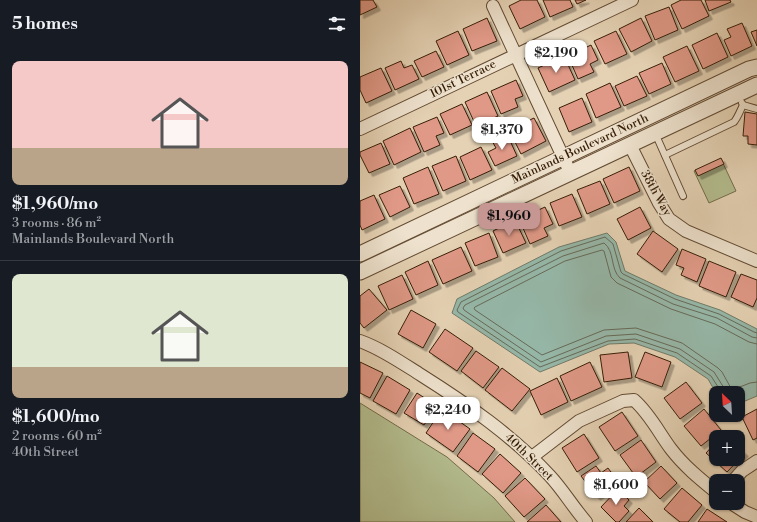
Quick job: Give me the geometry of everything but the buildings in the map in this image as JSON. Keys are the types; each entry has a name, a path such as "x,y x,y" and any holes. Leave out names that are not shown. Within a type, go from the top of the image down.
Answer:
{"street":[{"name":"101st Terrace","path":"360,128 632,0"},
{"path":"493,6 570,172"},
{"name":"Mainlands Boulevard North","path":"360,254 757,66"},
{"name":"Mainlands Boulevard North","path":"360,272 630,144 741,99 757,85"},
{"name":"38th Way","path":"630,144 659,203 669,219 686,230 757,261"},
{"name":"40th Street","path":"360,342 372,346 389,355 457,397 499,429 532,457 551,477 586,522"},
{"path":"532,457 579,421 623,401 634,400 642,407 676,455 694,474 709,486"},
{"path":"739,474 757,461"},
{"path":"742,510 757,518"}],"lane":[{"path":"664,154 734,122 740,110 741,99 757,109"},
{"path":"655,133 683,196"}],"shaded area":[{"path":"721,159 736,191 709,203 694,171"},
{"path":"360,403 447,457 494,498 515,522 360,522"}],"water":[{"path":"607,233 616,242 625,271 676,295 720,310 757,329 757,396 745,401 745,386 712,386 708,379 675,357 634,343 609,344 540,372 452,313 457,299 559,247"}]}
